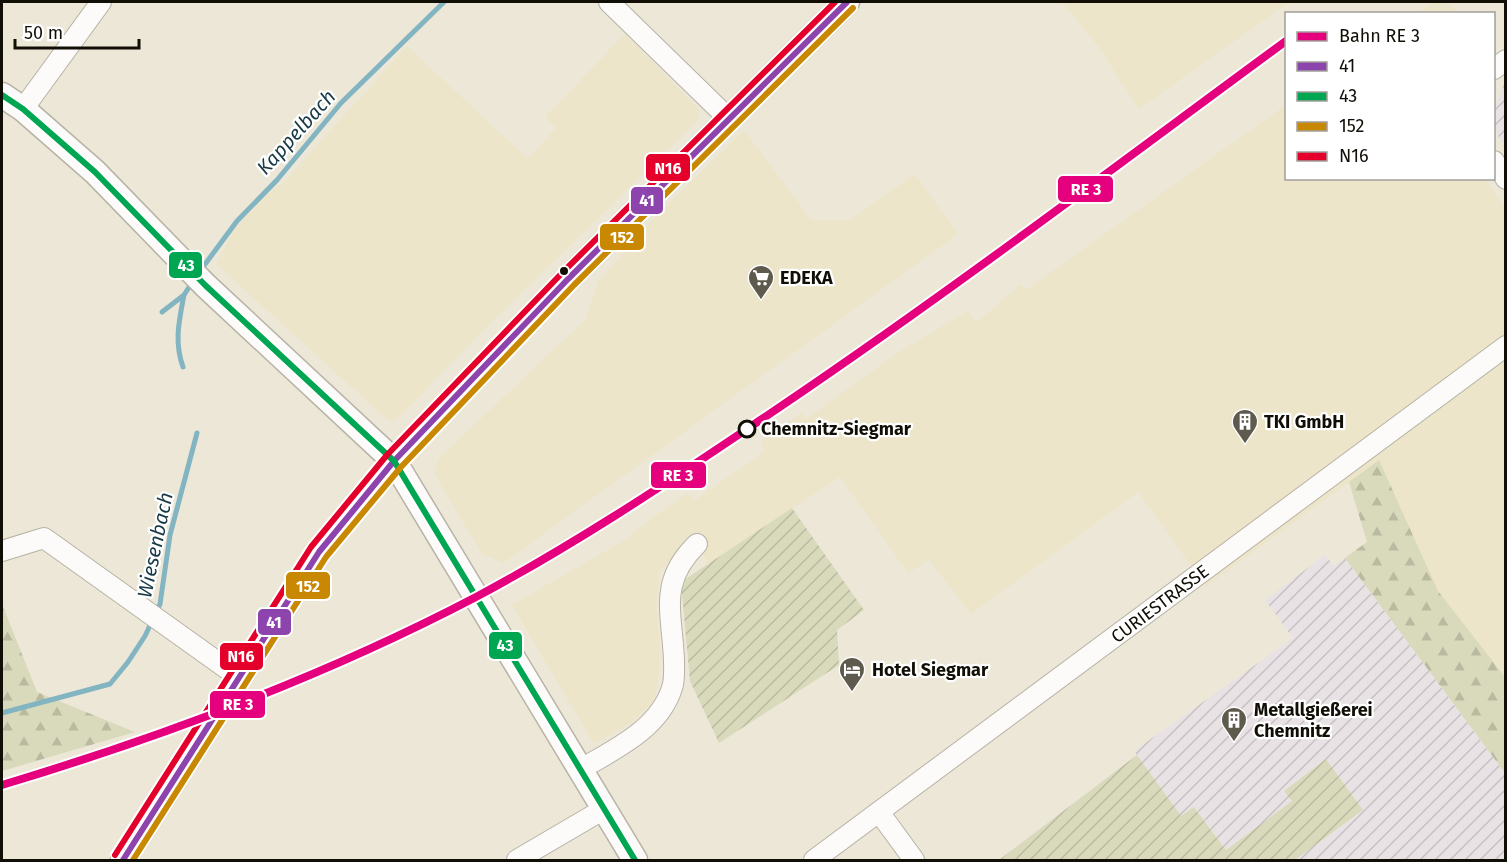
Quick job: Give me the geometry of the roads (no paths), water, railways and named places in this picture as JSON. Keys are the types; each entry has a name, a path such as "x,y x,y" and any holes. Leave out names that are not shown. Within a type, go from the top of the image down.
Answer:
{"main road":[{"path":"123,861 319,552 394,460 551,296 847,2"},
{"path":"2,95 23,109 95,172 198,279 394,460 635,861"}],"street":[{"path":"23,109 101,2"},
{"path":"609,2 729,119"},
{"path":"1495,162 1506,179"},
{"name":"CURIESTRASSE","path":"814,861 1506,346"},
{"path":"2,551 44,538 240,678"},
{"path":"581,769 626,743 643,730 672,688 674,673 671,581 678,566 697,544"},
{"path":"518,861 604,809"},
{"path":"879,812 914,861"}],"waterway":[{"name":"Kappelbach","path":"200,271 237,221 277,180 341,103 444,2"},
{"name":"Wiesenbach","path":"162,312 184,295 193,281"},
{"name":"Wiesenbach","path":"183,367 178,340 184,295"},
{"name":"Wiesenbach","path":"2,713 110,684 128,662 145,636 160,604 170,535 197,433"}],"place":[{"name":"EDEKA","path":"761,301"},
{"name":"Chemnitz-Siegmar","path":"747,429"},
{"name":"TKI GmbH","path":"1245,445"},
{"name":"Hotel Siegmar","path":"852,693"},
{"name":"Metallgießerei Chemnitz","path":"1234,743"}]}
